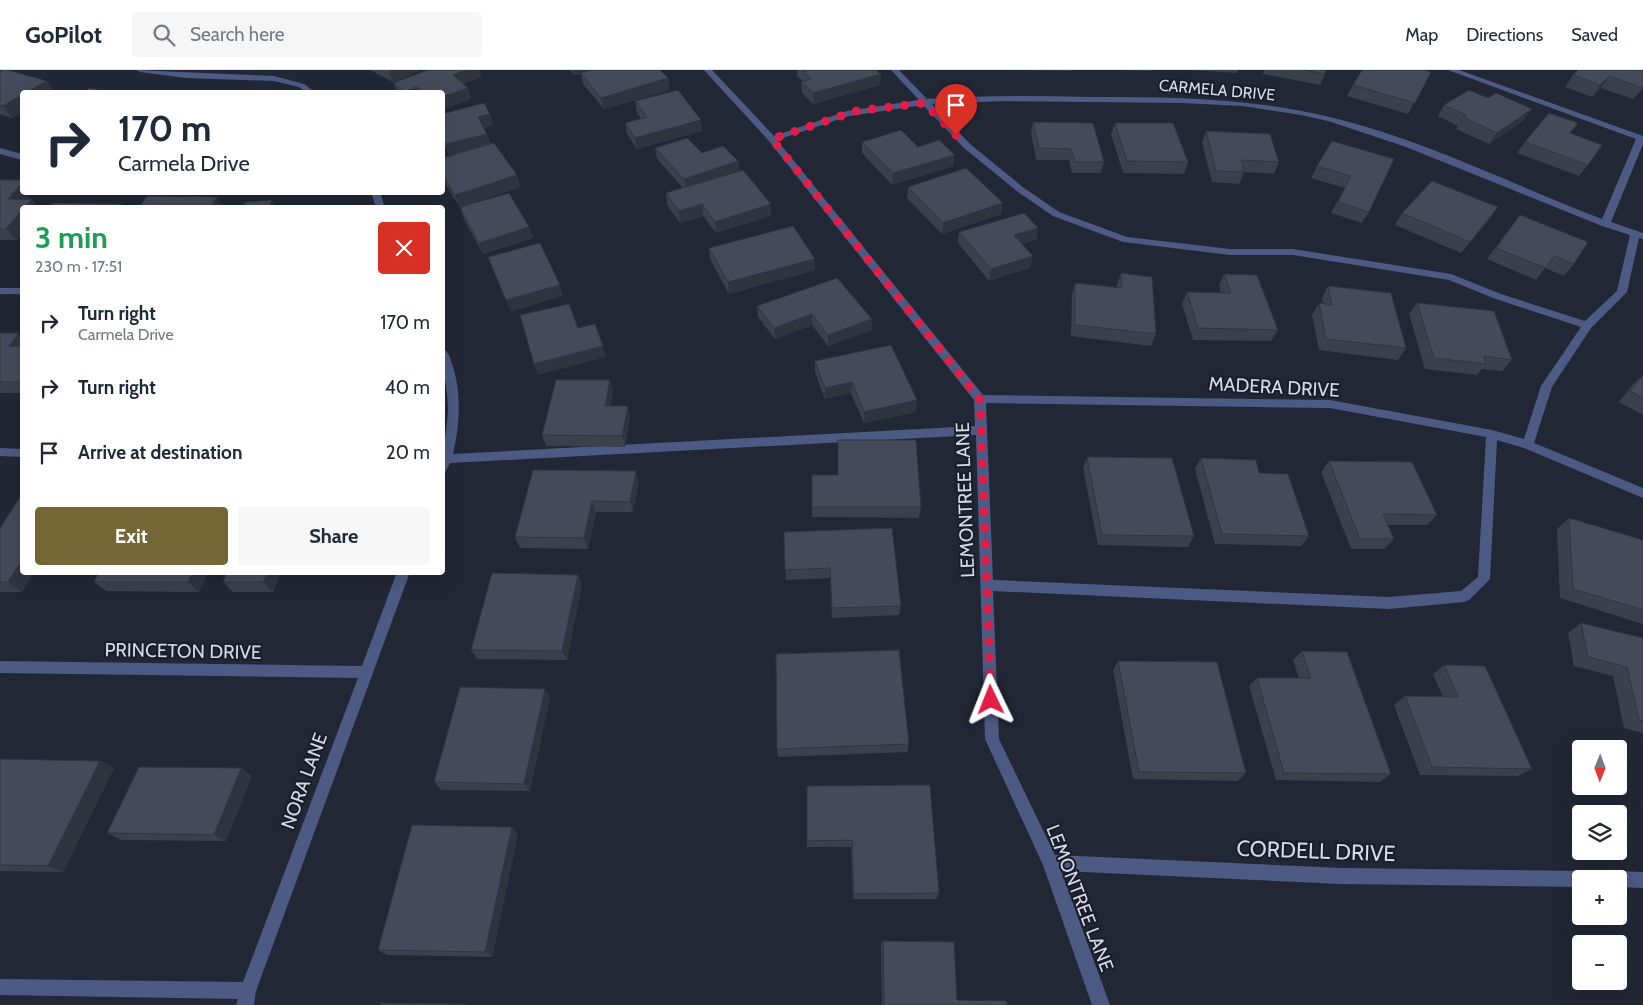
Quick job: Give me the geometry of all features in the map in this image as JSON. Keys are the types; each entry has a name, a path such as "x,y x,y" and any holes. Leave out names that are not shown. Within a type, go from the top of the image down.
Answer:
{"street":[{"path":"140,70 284,81 308,90"},
{"name":"LEMONTREE LANE","path":"708,70 772,139 980,400 992,739 1050,863 1101,1005"},
{"path":"895,70 924,103 967,146 1028,195 1056,214 1126,240 1230,252 1293,252 1451,277 1497,296 1587,324"},
{"path":"1452,70 1642,136 1605,224"},
{"name":"CARMELA DRIVE","path":"772,139 856,111 968,97 1177,99 1250,105 1329,119 1422,151 1605,224 1639,235"},
{"path":"0,151 20,156"},
{"path":"1528,445 1547,386 1587,324 1622,292 1639,235"},
{"path":"0,291 20,291"},
{"path":"445,359 448,366 455,410 445,457"},
{"name":"MADERA DRIVE","path":"980,400 1330,404 1492,434 1528,445 1643,493"},
{"path":"445,462 981,430"},
{"path":"987,585 1389,603 1464,596 1484,579 1492,434"},
{"path":"0,452 20,453"},
{"name":"NORA LANE","path":"246,998 403,575"},
{"name":"PRINCETON DRIVE","path":"0,667 366,672"},
{"name":"CORDELL DRIVE","path":"1050,863 1340,876 1572,879"},
{"path":"1627,879 1643,880"},
{"path":"0,988 246,998"}],"building":[{"path":"8,70 47,81 31,90 20,90 20,96 3,106 0,105 0,72"},
{"path":"428,70 467,70 453,75 468,88 445,96 445,90 421,90 417,87 402,90 393,83"},
{"path":"591,70 660,70 668,78 601,98 581,73"},
{"path":"803,70 876,70 881,74 813,93 801,82 811,79"},
{"path":"1304,70 1326,70 1325,74"},
{"path":"1362,70 1424,70 1431,72 1415,103 1353,85"},
{"path":"1578,70 1643,70 1643,87 1610,76 1600,85 1573,75"},
{"path":"678,90 701,120 635,138 625,123 647,117 635,101"},
{"path":"1469,90 1488,98 1496,93 1532,109 1497,133 1463,117 1466,115 1444,105"},
{"path":"484,103 490,114 478,117 487,134 446,144 445,113"},
{"path":"1549,113 1578,123 1570,133 1602,145 1588,165 1525,142"},
{"path":"1033,122 1093,123 1104,162 1075,162 1071,149 1039,148"},
{"path":"1115,123 1173,123 1188,162 1127,161"},
{"path":"901,130 918,147 939,140 955,155 893,173 862,142"},
{"path":"1206,131 1270,134 1279,162 1241,160 1244,172 1216,171"},
{"path":"687,138 702,153 723,146 738,161 684,179 655,148"},
{"path":"1332,141 1394,159 1369,212 1338,202 1351,176 1317,166"},
{"path":"494,143 517,175 455,195 445,180 445,157"},
{"path":"966,168 1003,203 943,223 908,187"},
{"path":"743,170 771,204 715,222 702,204 679,211 666,193"},
{"path":"0,180 20,180 20,185 8,199 32,199 27,205 20,205 20,212 6,229 0,229"},
{"path":"1432,181 1498,207 1470,242 1402,213"},
{"path":"509,193 529,227 479,243 460,207"},
{"path":"147,196 217,197 212,205 141,205"},
{"path":"272,200 270,205 244,205 245,202"},
{"path":"53,203 122,204 121,205 51,205"},
{"path":"1024,213 1038,228 1014,235 1033,256 991,269 959,232"},
{"path":"1520,215 1588,242 1574,264 1554,256 1545,268 1496,248"},
{"path":"793,226 815,259 728,282 709,248"},
{"path":"540,243 560,285 506,300 488,257"},
{"path":"1121,273 1152,277 1156,334 1075,325 1075,283 1122,288"},
{"path":"1224,274 1257,275 1278,330 1198,328 1187,292 1231,293"},
{"path":"837,278 872,319 828,335 812,314 774,328 757,306"},
{"path":"1328,286 1391,293 1406,348 1326,339 1319,303 1332,305"},
{"path":"1417,303 1494,311 1512,360 1484,356 1486,364 1434,358"},
{"path":"569,304 578,328 595,324 603,346 534,364 520,315"},
{"path":"0,333 19,333 9,346 20,346 20,382 0,382"},
{"path":"891,345 917,400 864,412 852,382 825,388 815,361"},
{"path":"1643,375 1643,398 1630,391"},
{"path":"556,380 610,380 605,406 628,406 622,436 542,435"},
{"path":"838,440 916,440 921,507 812,507 812,475 838,475"},
{"path":"1087,457 1172,458 1194,536 1102,535"},
{"path":"1201,458 1256,460 1259,473 1288,474 1309,536 1222,534"},
{"path":"1329,461 1412,462 1437,515 1383,514 1394,539 1360,539"},
{"path":"533,470 636,471 630,502 592,501 584,538 515,537"},
{"path":"20,497 20,564 8,582 0,582 0,528"},
{"path":"1569,518 1643,540 1643,610 1573,589"},
{"path":"892,528 901,606 832,608 830,568 785,570 784,532"},
{"path":"492,573 578,575 562,651 471,650"},
{"path":"98,575 192,575 188,582 94,582"},
{"path":"226,575 266,575 263,582 223,582"},
{"path":"1581,623 1643,638 1643,721 1639,720 1627,667 1588,657"},
{"path":"899,650 909,744 777,749 776,654"},
{"path":"1302,651 1347,652 1391,774 1284,773 1257,678 1311,678"},
{"path":"1118,661 1217,662 1246,773 1139,772"},
{"path":"1444,665 1485,666 1532,769 1432,767 1405,696 1458,697"},
{"path":"460,687 545,689 524,784 434,782"},
{"path":"0,759 100,761 48,866 0,865"},
{"path":"139,767 241,768 214,835 107,833"},
{"path":"930,785 939,893 854,894 852,840 807,841 807,786"},
{"path":"412,825 512,827 485,952 378,950"},
{"path":"883,941 954,942 957,1000 1007,1001 1007,1005 884,1005"},
{"path":"381,1003 465,1004 465,1005 380,1005"}],"route":[{"path":"956,135 924,103 856,111 772,139 980,400 991,700"}]}
